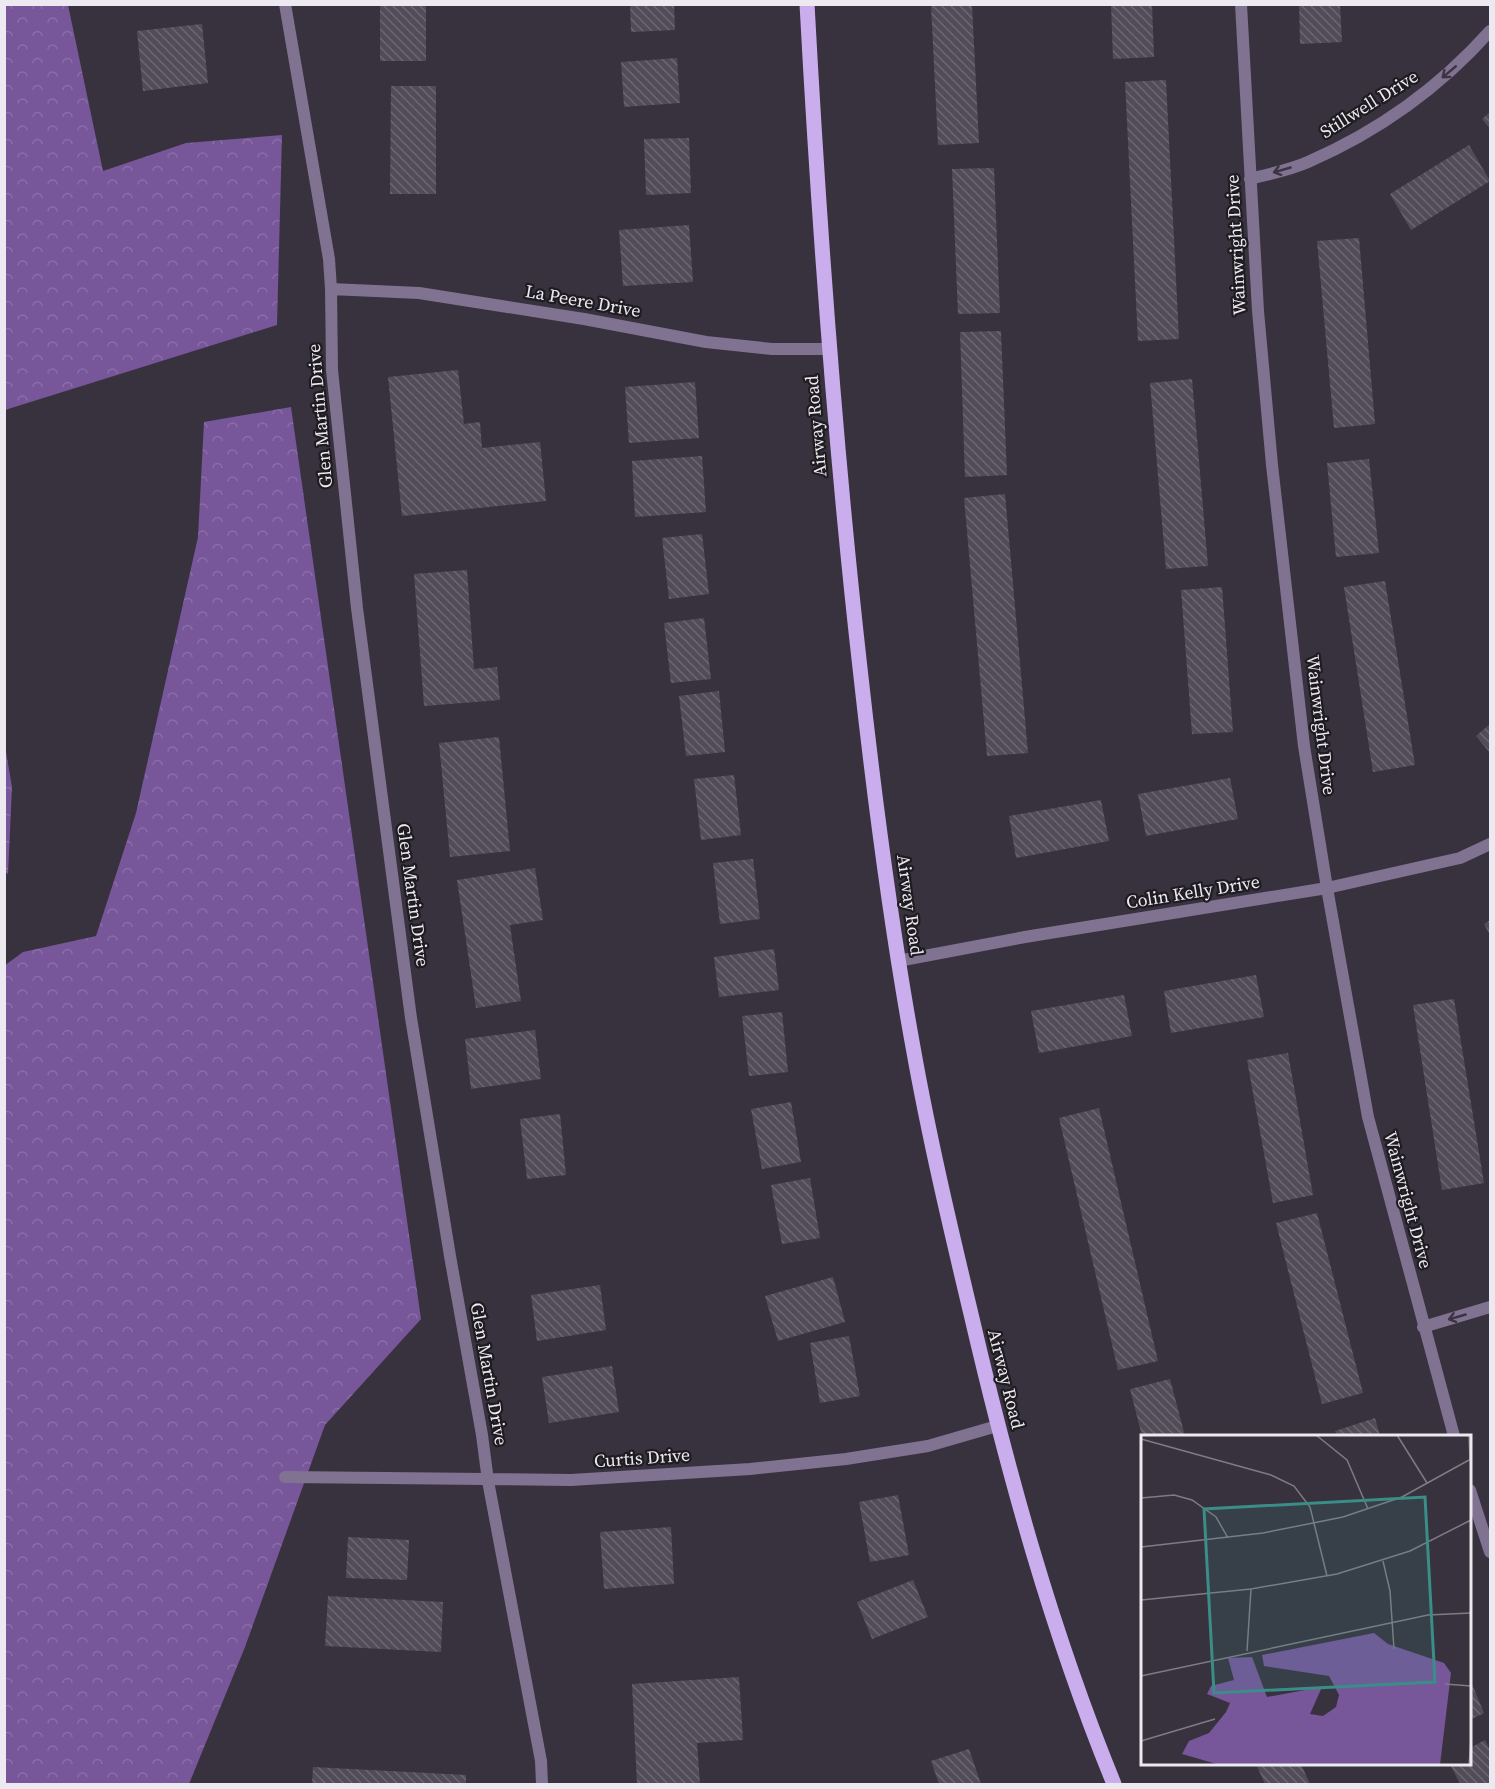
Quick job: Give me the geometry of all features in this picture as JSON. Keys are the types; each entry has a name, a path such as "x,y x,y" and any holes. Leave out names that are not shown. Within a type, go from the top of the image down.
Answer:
{"main road":[{"name":"Airway Road","path":"807,4 818,211 846,543 874,790 898,961 942,1193 997,1426 1063,1648 1114,1785"}],"street":[{"name":"Glen Martin Drive","path":"285,4 329,259 332,370 358,620 411,1018 488,1481 527,1684 542,1785"},
{"name":"Wainwright Drive","path":"1241,4 1258,312 1272,465 1304,746 1368,1117 1453,1435"},
{"name":"Stillwell Drive","path":"1250,179 1306,163 1361,135 1422,96 1466,58 1491,31"},
{"name":"La Peere Drive","path":"331,289 419,293 584,319 706,342 772,349 828,349"},
{"name":"Colin Kelly Drive","path":"898,961 1327,888 1460,858 1491,844"},
{"path":"1423,1327 1491,1307"},
{"name":"Curtis Drive","path":"285,1477 488,1481 571,1480 750,1469 846,1459 927,1446 997,1426"},
{"path":"1471,1493 1491,1552"}],"green space":[{"path":"5,4 68,5 103,171 186,143 282,135 277,325 5,410"},
{"path":"291,407 421,1319 325,1425 245,1647 189,1784 5,1784 4,966 23,952 96,936 136,813 198,537 204,422"},
{"path":"4,740 12,787 8,874 4,871"}],"building":[{"path":"380,4 426,4 426,61 380,61"},
{"path":"630,4 674,4 675,30 631,32"},
{"path":"1111,4 1152,4 1154,57 1113,59"},
{"path":"1299,4 1340,4 1342,42 1300,44"},
{"path":"931,5 972,5 979,143 938,145"},
{"path":"202,24 208,83 143,91 137,31"},
{"path":"677,58 680,103 624,107 621,62"},
{"path":"1166,80 1179,339 1138,341 1125,82"},
{"path":"391,86 436,86 436,194 390,194"},
{"path":"1490,112 1490,129 1482,119"},
{"path":"689,138 691,193 646,195 644,139"},
{"path":"1469,145 1490,181 1411,230 1390,194"},
{"path":"994,168 1000,313 958,314 952,169"},
{"path":"689,225 693,282 623,286 619,230"},
{"path":"1359,238 1375,424 1334,428 1317,241"},
{"path":"1001,331 1007,475 965,477 960,332"},
{"path":"458,370 464,424 480,422 482,448 540,442 546,501 402,516 388,377"},
{"path":"1192,379 1208,566 1166,569 1150,383"},
{"path":"695,382 699,438 629,443 625,387"},
{"path":"702,456 706,512 635,517 632,461"},
{"path":"1369,459 1379,553 1336,557 1327,463"},
{"path":"1005,494 1028,753 987,756 964,498"},
{"path":"702,534 709,594 669,599 662,538"},
{"path":"467,570 474,669 497,667 500,700 424,706 414,574"},
{"path":"1385,581 1415,765 1373,772 1344,587"},
{"path":"1222,587 1233,732 1192,734 1181,590"},
{"path":"704,618 711,679 671,683 664,623"},
{"path":"719,691 725,752 686,756 679,696"},
{"path":"1490,724 1490,753 1476,736"},
{"path":"499,737 510,851 450,857 439,743"},
{"path":"734,775 741,835 701,840 694,779"},
{"path":"1230,778 1238,819 1146,836 1138,794"},
{"path":"1101,800 1109,841 1016,858 1009,816"},
{"path":"753,859 760,919 720,924 713,863"},
{"path":"535,868 543,920 510,925 521,1001 476,1008 457,880"},
{"path":"1490,920 1490,935 1484,924"},
{"path":"774,949 779,990 719,997 714,957"},
{"path":"1256,975 1264,1017 1171,1033 1164,991"},
{"path":"1124,995 1132,1036 1039,1053 1031,1011"},
{"path":"1454,999 1484,1183 1442,1190 1413,1005"},
{"path":"782,1012 788,1072 749,1076 742,1016"},
{"path":"535,1030 541,1079 471,1089 465,1039"},
{"path":"1288,1053 1313,1195 1273,1203 1247,1060"},
{"path":"791,1102 801,1162 762,1169 751,1109"},
{"path":"1099,1108 1158,1361 1118,1370 1059,1118"},
{"path":"560,1114 566,1175 527,1179 520,1119"},
{"path":"810,1178 820,1238 782,1244 771,1185"},
{"path":"1317,1213 1363,1393 1322,1404 1276,1223"},
{"path":"833,1277 845,1322 778,1341 765,1296"},
{"path":"600,1285 606,1330 537,1341 531,1295"},
{"path":"849,1336 860,1396 820,1403 810,1343"},
{"path":"612,1366 619,1412 549,1423 542,1377"},
{"path":"1170,1379 1185,1435 1142,1435 1130,1389"},
{"path":"1375,1418 1380,1435 1337,1435 1335,1431"},
{"path":"898,1495 909,1555 870,1562 859,1502"},
{"path":"671,1527 674,1584 604,1589 600,1532"},
{"path":"348,1537 409,1540 407,1580 346,1578"},
{"path":"913,1580 928,1617 872,1639 857,1602"},
{"path":"328,1596 443,1602 441,1652 325,1646"},
{"path":"739,1677 743,1740 697,1743 700,1784 637,1784 632,1684"},
{"path":"1471,1681 1484,1713 1471,1720"},
{"path":"1485,1740 1490,1750 1490,1784 1460,1784 1450,1765 1471,1765 1471,1747"},
{"path":"969,1749 981,1784 939,1784 931,1761"},
{"path":"1256,1765 1301,1765 1310,1784 1265,1784"},
{"path":"313,1767 466,1775 466,1784 312,1784"}]}
